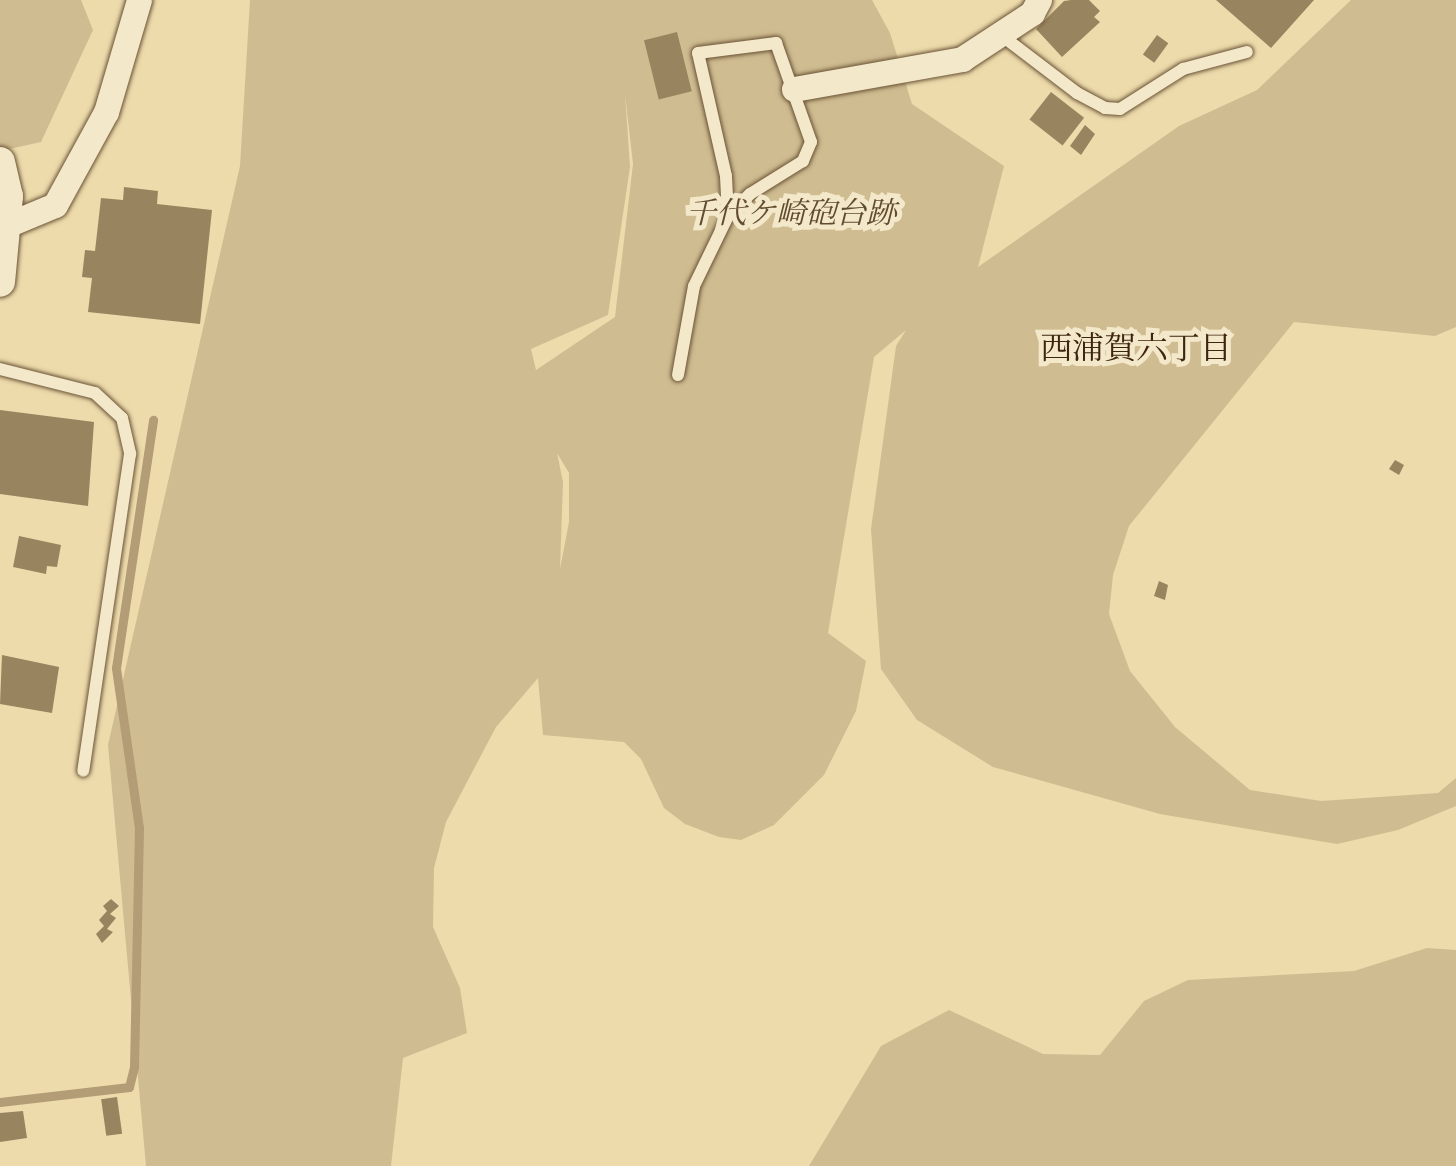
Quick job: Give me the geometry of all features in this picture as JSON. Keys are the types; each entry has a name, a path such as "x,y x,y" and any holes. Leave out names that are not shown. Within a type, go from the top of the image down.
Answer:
{"street":[{"path":"7,225 56,205 106,112 139,0"},
{"path":"794,89 962,59 1032,12 1039,0"},
{"path":"0,162 8,196 0,282"}],"lane":[{"path":"1001,35 1077,93 1105,108 1120,109 1183,69 1247,52"},
{"path":"678,375 694,286 728,216 750,194 804,161 811,142 776,42 698,53 726,176 728,216"},
{"path":"0,369 95,393 122,418 130,454 83,770"}],"green space":[{"path":"0,0 81,0 93,30 41,142 0,151"},
{"name":"千代ケ崎砲台跡","path":"250,0 872,0 890,33 912,104 1004,166 978,267 1179,126 1257,90 1351,0 1456,0 1456,327 1435,336 1294,322 1129,526 1113,575 1109,614 1130,671 1175,727 1250,790 1321,801 1438,793 1456,778 1456,806 1398,830 1337,844 1160,814 993,767 917,720 881,669 871,529 896,346 906,330 874,357 828,633 866,661 856,711 824,775 774,825 741,840 719,837 685,824 664,808 641,759 624,742 543,735 538,678 496,727 446,822 434,868 433,927 460,988 467,1033 403,1058 391,1166 146,1166 108,745 240,166","holes":["625,94 633,164 615,317 536,370 531,349 608,315 630,167","557,453 569,473 569,522 560,569 563,482"]},
{"path":"1427,948 1456,950 1456,1166 809,1166 881,1046 949,1010 1043,1054 1100,1055 1144,1001 1188,980 1354,971"}],"building":[{"path":"1089,0 1100,11 1094,17 1100,22 1062,57 1036,29 1064,1"},
{"path":"1216,0 1314,0 1271,48"},
{"path":"677,32 692,91 659,99 644,40"},
{"path":"1157,35 1168,43 1154,63 1143,54"},
{"path":"1051,92 1084,118 1063,145 1029,120"},
{"path":"1085,125 1095,134 1081,155 1070,146"},
{"path":"124,187 158,191 157,204 212,210 200,324 88,312 92,278 82,277 85,250 95,251 101,198 123,200"},
{"path":"0,410 94,422 88,506 0,494"},
{"path":"1395,460 1404,465 1399,475 1389,469"},
{"path":"19,536 61,545 57,567 47,566 46,574 13,567"},
{"path":"1159,581 1168,585 1165,600 1154,596"},
{"path":"2,655 59,667 52,713 0,704"},
{"path":"111,899 119,906 110,914 116,918 107,929 113,932 102,943 96,934 104,926 99,920 107,911 103,906"},
{"path":"117,1097 122,1134 106,1136 101,1099"},
{"path":"23,1111 27,1138 0,1142 0,1113"}],"waterway":[{"path":"0,1102 129,1087 134,1067 139,828 116,668 153,420"}],"district":[{"name":"西浦賀六丁目","path":"1136,348"}]}
